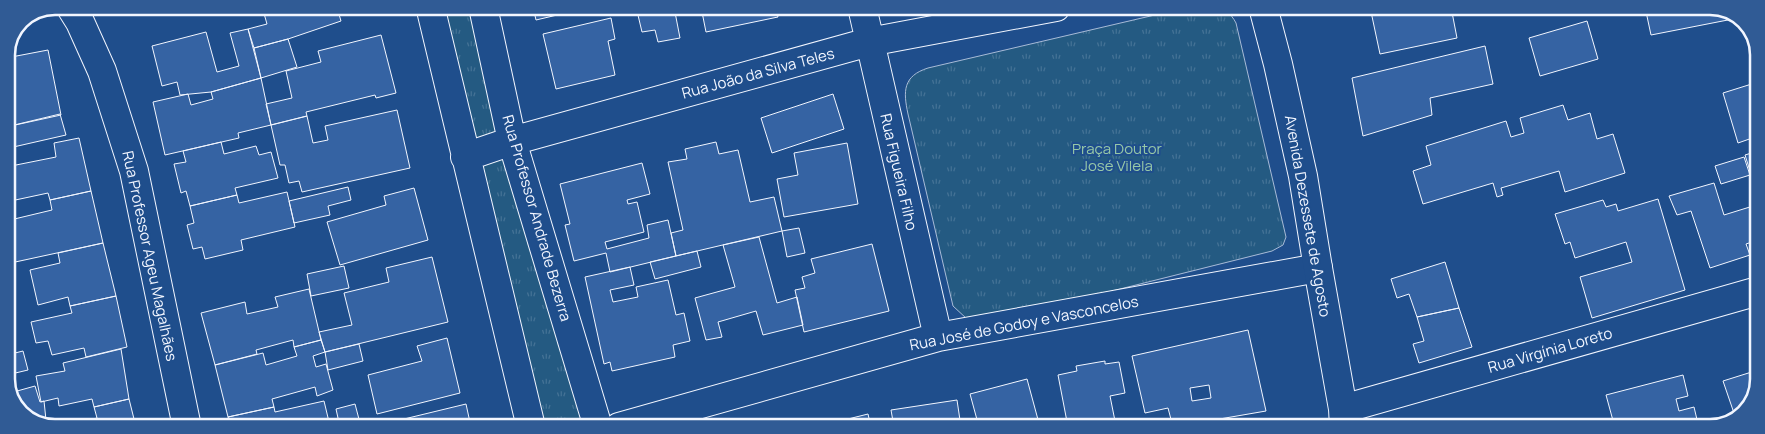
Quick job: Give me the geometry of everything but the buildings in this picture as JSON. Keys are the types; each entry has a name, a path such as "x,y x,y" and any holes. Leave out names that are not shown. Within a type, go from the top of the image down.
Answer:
{"street":[{"name":"Rua Professor Ageu Magalhães","path":"76,15 102,72 134,171 185,419"},
{"path":"432,15 529,419"},
{"name":"Rua Professor Andrade Bezerra","path":"485,15 512,140 596,419"},
{"name":"Rua Figueira Filho","path":"864,15 938,337"},
{"name":"Rua João da Silva Teles","path":"465,157 512,140 869,42 1013,15"},
{"name":"Avenida Dezessete de Agosto","path":"1265,15 1304,176 1344,418"},
{"name":"Rua José de Godoy e Vasconcelos","path":"647,419 938,337 1318,268"},
{"name":"Rua Virgínia Loreto","path":"1344,418 1750,293"}],"green space":[{"path":"432,15 485,15 596,419 529,419"},
{"name":"Praça Doutor José Vilela","path":"1155,15 1231,15 1236,23 1286,237 1283,245 1272,251 1040,309 967,319 953,306 906,106 906,91 909,80 920,71"}]}
